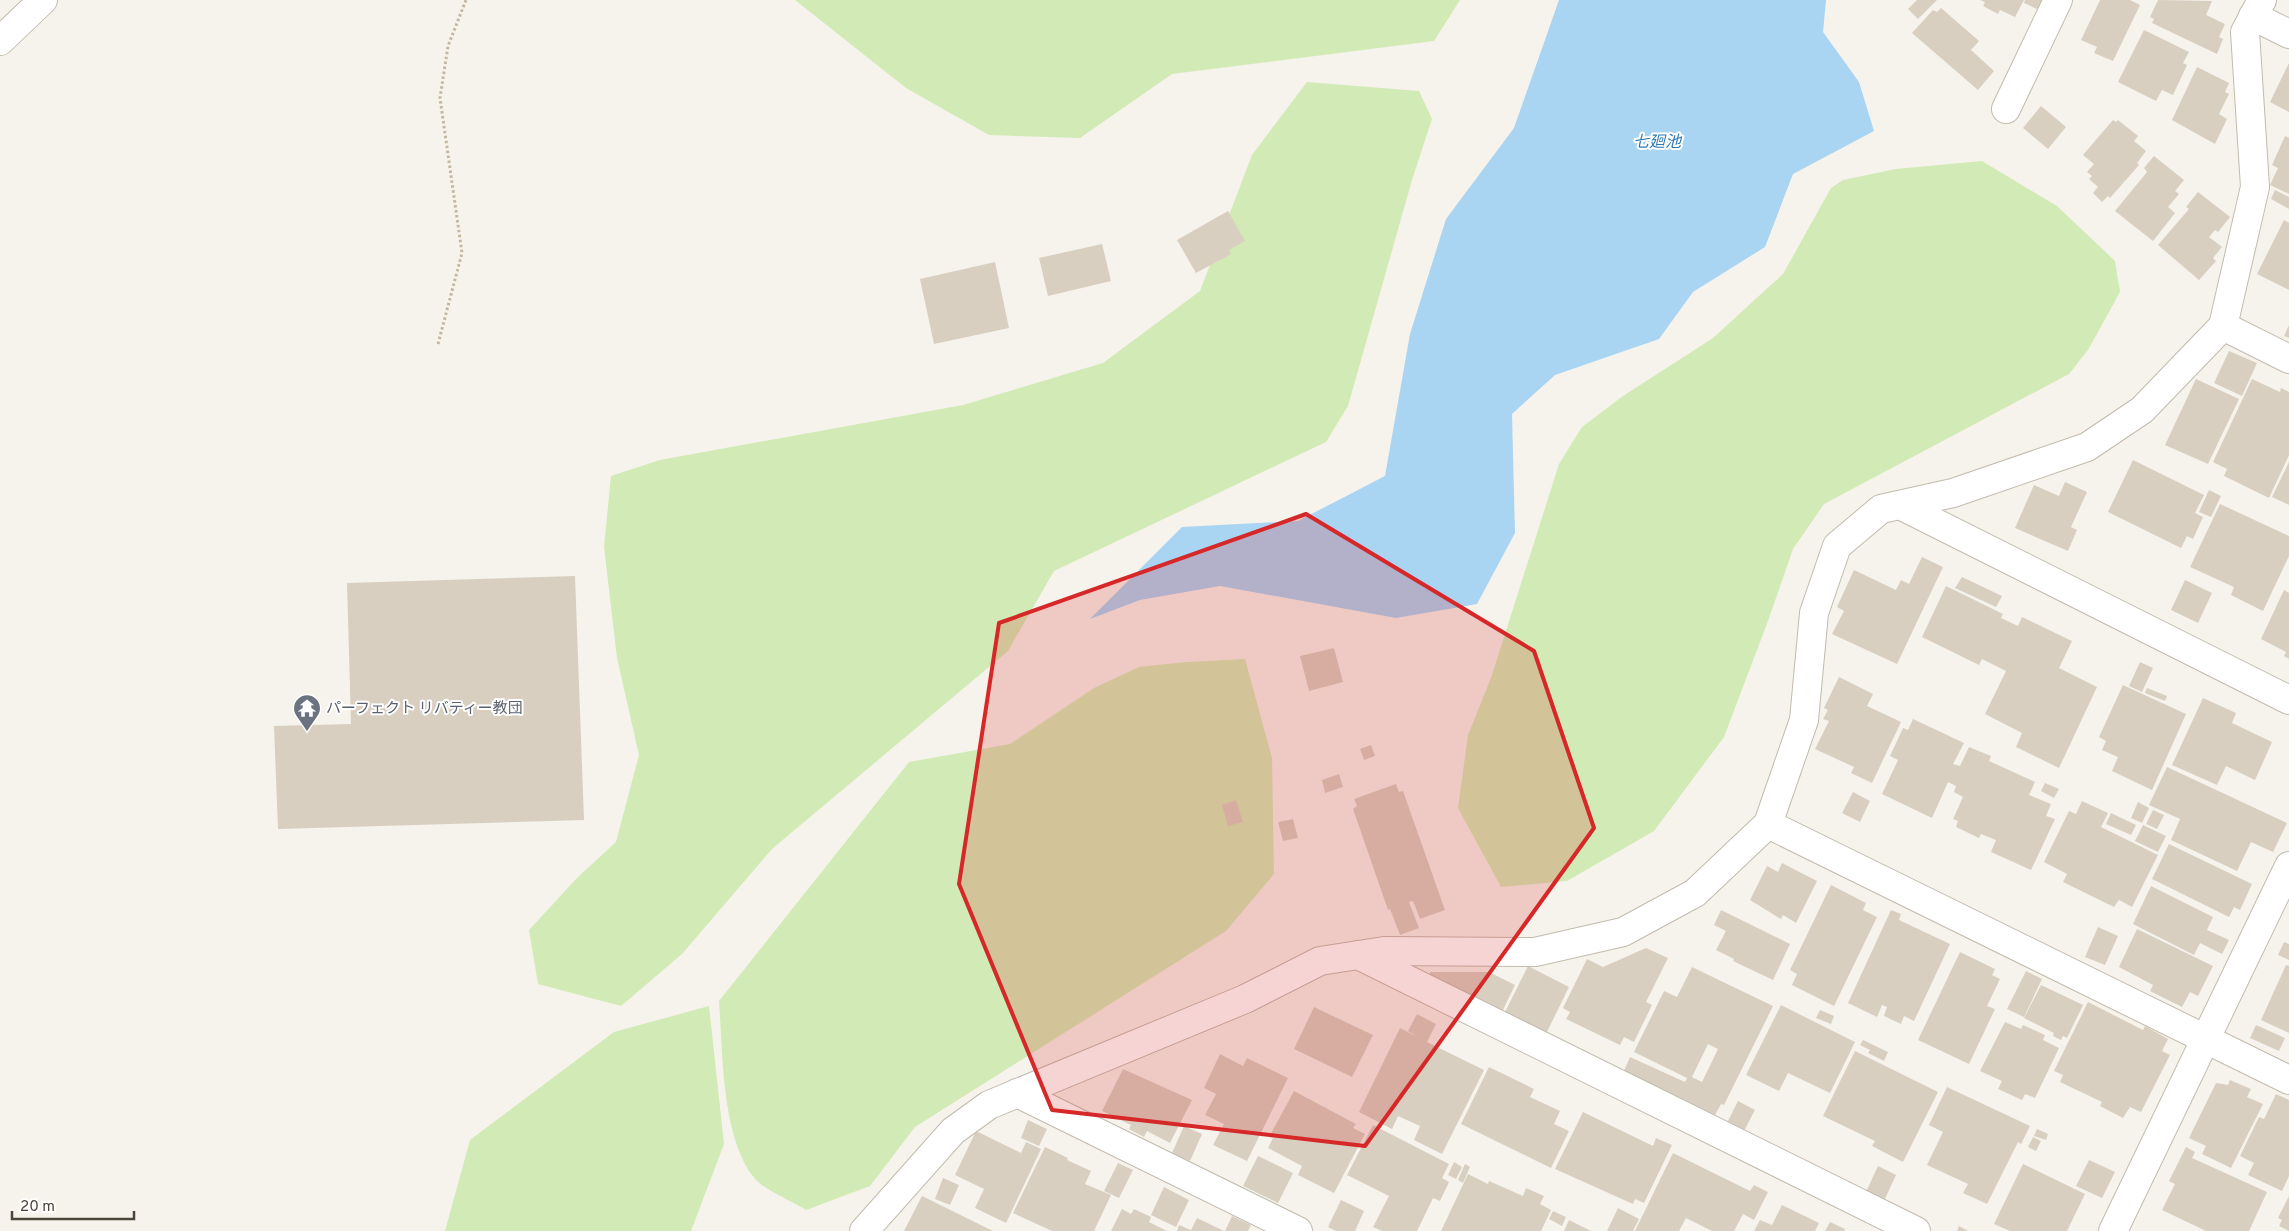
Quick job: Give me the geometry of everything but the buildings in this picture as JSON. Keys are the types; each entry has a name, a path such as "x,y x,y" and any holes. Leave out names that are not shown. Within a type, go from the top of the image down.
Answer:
{"street":[{"path":"0,41 43,0"},
{"path":"2006,109 2058,0"},
{"path":"864,1231 953,1131 988,1105 1245,998 1320,961 1384,951 1535,952 1623,932 1695,893 1768,824 1804,720 1814,613 1837,546 1881,509 1953,492 2087,447 2142,410 2222,326 2255,187 2245,32 2258,8 2289,34"},
{"path":"2222,326 2289,359"},
{"path":"1900,505 2289,700"},
{"path":"1768,824 2289,1080"},
{"path":"2113,1231 2289,866"},
{"path":"1358,955 1916,1231"},
{"path":"1017,1094 1298,1231"}],"path":[{"path":"438,344 462,253 440,98 448,46 466,0"}],"highlighted area":[{"path":"1306,514 1534,651 1594,828 1365,1146 1052,1110 959,884 999,623"}],"green space":[{"path":"795,0 1460,0 1434,41 1172,74 1080,138 989,135 906,88"},
{"path":"1307,82 1419,91 1432,119 1412,180 1348,406 1326,442 1054,571 1008,651 772,849 682,954 621,1006 538,984 529,930 578,877 616,842 639,755 617,658 604,547 611,476 660,460 963,405 1103,363 1200,291 1252,155"},
{"path":"1982,161 2057,206 2115,261 2120,292 2088,350 2069,374 1824,504 1793,549 1724,737 1654,831 1567,881 1501,887 1458,808 1468,735 1491,678 1559,464 1582,427 1623,396 1713,338 1783,274 1831,188 1843,180 1896,169"},
{"path":"1245,659 1272,758 1274,874 1226,931 915,1127 870,1186 806,1210 760,1184 745,1163 736,1142 730,1119 723,1070 719,1001 909,762 1010,744 1094,688 1139,667"},
{"path":"709,1006 724,1144 691,1231 445,1231 470,1140 614,1032"}],"water":[{"name":"七廻池","path":"1559,0 1826,0 1823,32 1859,82 1874,131 1793,174 1765,247 1693,292 1659,339 1555,375 1512,414 1515,533 1477,604 1396,618 1220,586 1140,600 1090,619 1182,527 1298,521 1385,476 1410,334 1446,219 1514,128"}],"place":[{"name":"パーフェクト リバティー教団","path":"307,732"}]}
